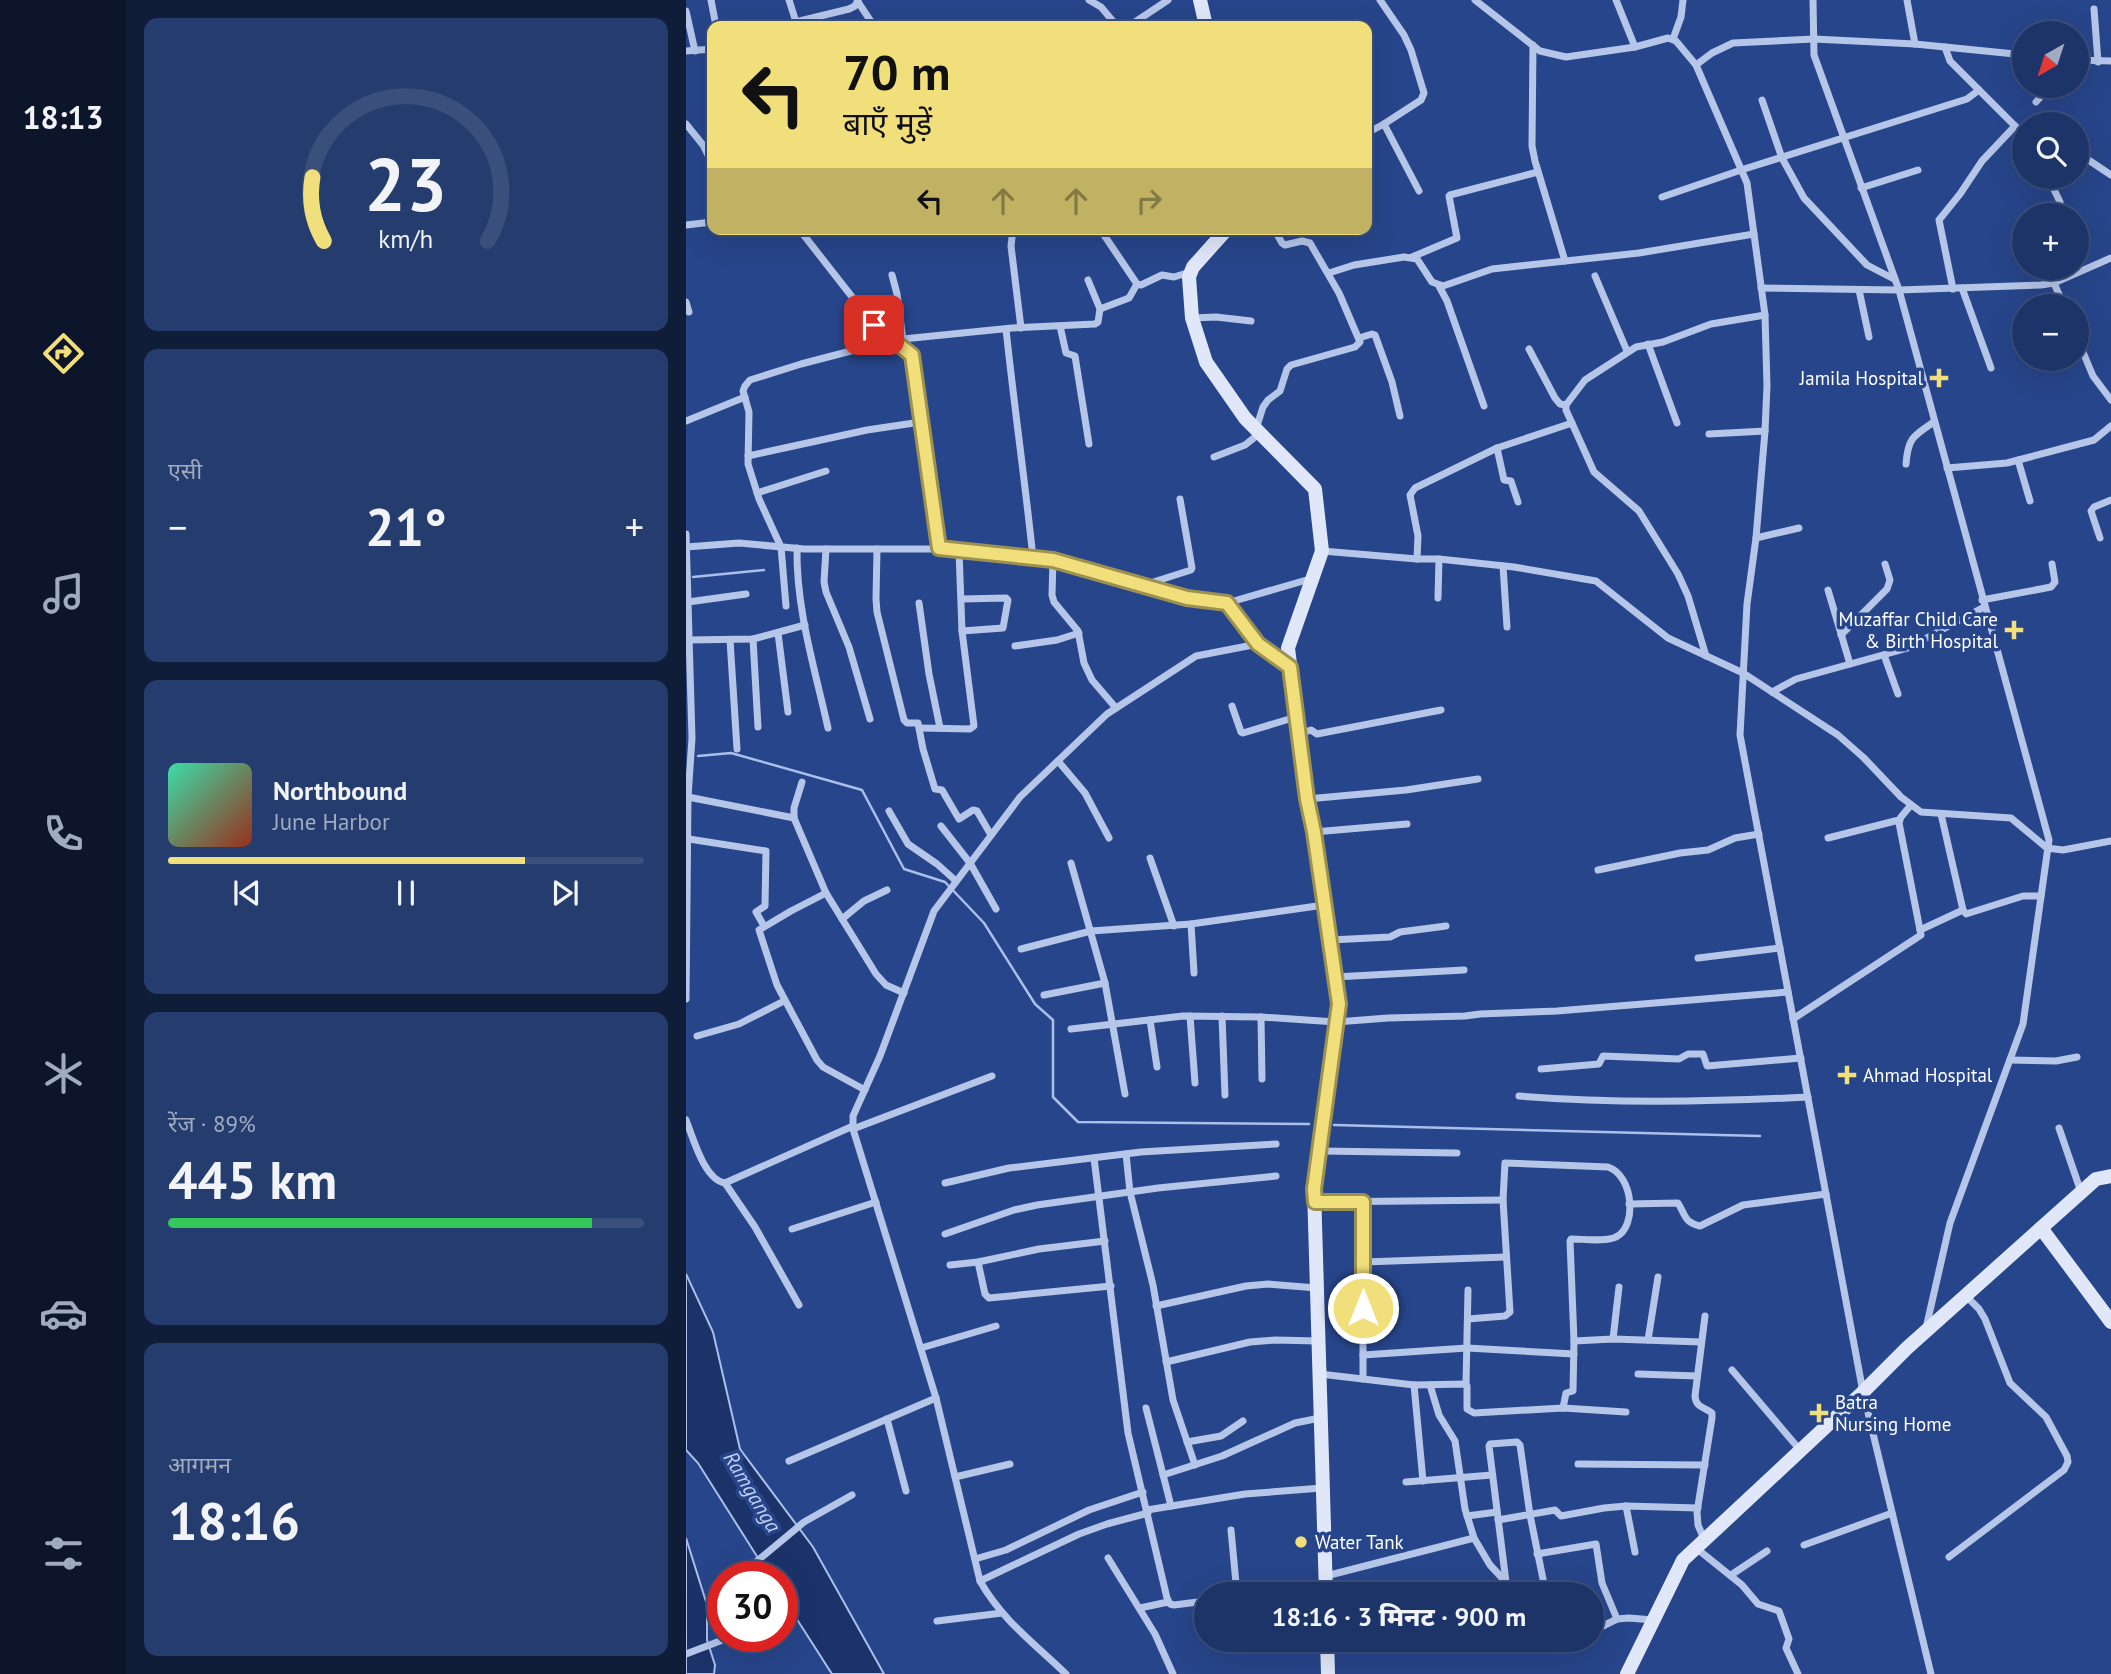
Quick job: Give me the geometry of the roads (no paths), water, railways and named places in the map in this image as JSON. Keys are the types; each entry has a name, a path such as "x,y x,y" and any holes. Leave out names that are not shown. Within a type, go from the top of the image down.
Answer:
{"street":[{"path":"711,0 715,21"},
{"path":"789,0 796,21"},
{"path":"1089,0 1101,7 1113,21"},
{"path":"1138,21 1168,0"},
{"path":"1200,0 1205,21"},
{"path":"1372,130 1421,100 1424,93 1404,35 1380,0"},
{"path":"1475,0 1540,51 1566,57 1635,47 1673,38"},
{"path":"1616,0 1635,47"},
{"path":"1673,38 1681,17 1683,0"},
{"path":"1813,0 1814,54 1899,290 2049,839 2023,1024 1950,1223 1925,1332"},
{"path":"1907,0 1915,44"},
{"path":"800,21 849,9 858,1 871,21"},
{"path":"2094,9 2098,62"},
{"path":"686,11 690,51"},
{"path":"1673,38 1696,65 1747,183 1765,315 1767,386 1756,538 1747,604 1740,735 1863,1392 1931,1674"},
{"path":"1696,65 1712,53 1733,43 1814,39 1915,44 2012,54"},
{"path":"1533,45 1532,146 1565,261"},
{"path":"1945,47 1950,61 2012,123"},
{"path":"2090,61 2111,61"},
{"path":"1662,197 1967,99 1979,90"},
{"path":"2036,102 2040,98"},
{"path":"1762,100 1782,158 1804,198 1867,265 1895,279"},
{"path":"686,124 707,153"},
{"path":"1384,124 1419,191"},
{"path":"1952,289 1939,220 1982,161 2012,129"},
{"path":"2089,160 2111,175"},
{"path":"1861,188 1918,170"},
{"path":"1329,274 1354,265 1412,257 1457,238 1450,195 1538,172"},
{"path":"2054,189 2060,202"},
{"path":"686,225 707,223"},
{"path":"1439,286 1492,269 1639,253 1754,234"},
{"path":"804,235 874,325 912,355 939,548"},
{"path":"1012,235 1011,246 1021,328"},
{"path":"1104,235 1137,284"},
{"path":"1222,235 1193,267 1189,276 1192,318 1206,362 1245,418 1315,489 1322,551 1287,648 1339,1004 1314,1189 1325,1582"},
{"path":"1214,457 1245,445 1258,431 1262,407 1280,391 1287,369 1291,365 1359,345 1359,338 1329,274 1310,243 1302,241 1285,245 1277,235"},
{"path":"1412,257 1420,262 1447,301 1484,406"},
{"path":"1761,288 1899,290 2054,283 2111,258"},
{"path":"1137,284 1141,285 1162,275 1174,277 1191,272"},
{"path":"892,275 902,340"},
{"path":"1595,276 1627,351"},
{"path":"786,606 781,547 750,471 749,412 743,389 750,380 800,364 893,341 1006,329 1095,324 1098,322 1100,309 1088,280"},
{"path":"2054,283 2059,294"},
{"path":"1100,309 1129,298 1137,284"},
{"path":"1962,288 1991,368"},
{"path":"1860,289 1869,337"},
{"path":"686,302 689,312"},
{"path":"1706,656 1688,596 1678,574 1639,511 1594,472 1566,405 1585,380 1627,351 1663,342 1711,324 1765,315"},
{"path":"1192,318 1216,317 1251,321"},
{"path":"1060,326 1066,353 1075,356 1089,444"},
{"path":"1006,329 1033,558"},
{"path":"1359,338 1375,335 1392,382 1400,416"},
{"path":"1647,344 1677,423"},
{"path":"1529,349 1557,401 1566,405"},
{"path":"2089,366 2111,400"},
{"path":"686,421 745,397"},
{"path":"748,456 867,430 921,422"},
{"path":"1906,464 1910,441 1934,422"},
{"path":"1417,559 1418,536 1411,491 1497,448 1572,423"},
{"path":"1947,468 2018,460 2094,440 2111,426"},
{"path":"1709,434 1765,431"},
{"path":"1497,448 1504,480 1510,480 1518,502"},
{"path":"2018,460 2030,500"},
{"path":"757,493 826,471"},
{"path":"1142,585 1192,568 1180,499"},
{"path":"2100,538 2092,509 2111,500"},
{"path":"1756,538 1799,528"},
{"path":"686,534 689,731 686,999"},
{"path":"686,547 739,543 826,549 939,548 1053,560 1187,598 1227,603 1312,579"},
{"path":"797,548 797,575 805,625 828,728"},
{"path":"826,549 826,592 849,647 870,719"},
{"path":"877,549 876,599 886,654 905,722 917,722 934,787 942,790 959,819 976,810 991,835"},
{"path":"919,728 970,729 974,726 962,631 959,551"},
{"path":"1322,551 1503,566 1596,581 1668,638 1743,673 1838,736 1921,812 2011,818 2048,848 2063,850 2111,841"},
{"path":"1438,597 1439,559"},
{"path":"1053,560 1054,602 1079,633 1087,671 1092,680 1116,708"},
{"path":"1841,635 1887,589 1889,580 1885,564"},
{"path":"1772,692 1796,679 1908,648 1983,603 2051,587 2055,582 2052,564"},
{"path":"1503,566 1507,627"},
{"path":"1828,590 1850,664"},
{"path":"688,602 746,594"},
{"path":"962,599 1008,600 1003,628 962,631"},
{"path":"919,603 940,728"},
{"path":"1227,603 1258,644 1290,667"},
{"path":"688,640 753,639 805,625"},
{"path":"778,633 788,712"},
{"path":"1015,646 1058,640 1079,633"},
{"path":"753,639 758,727"},
{"path":"730,640 737,749"},
{"path":"1066,1674 1012,1625 991,1601 981,1581 936,1398 853,1127 853,1116 904,993 934,911 1020,797 1107,714 1196,656 1258,644"},
{"path":"1884,654 1898,694"},
{"path":"1232,706 1243,733 1296,717"},
{"path":"1298,734 1311,730 1317,734 1441,710"},
{"path":"1058,761 1085,793 1110,838"},
{"path":"1307,799 1406,790 1478,779"},
{"path":"802,782 794,808 794,818 826,893 881,979 886,985 904,993"},
{"path":"688,797 794,818"},
{"path":"1828,838 1899,820 1911,805"},
{"path":"889,811 908,844 936,864 954,884"},
{"path":"1941,814 1963,910 1969,915 2022,896 2041,896"},
{"path":"1793,1019 1921,935 1899,820"},
{"path":"1314,832 1407,824"},
{"path":"941,826 970,863 996,909"},
{"path":"688,834 766,851 765,906 756,911 764,926"},
{"path":"1598,870 1680,853 1709,850 1735,838 1759,834"},
{"path":"1150,858 1174,926"},
{"path":"1071,863 1105,983 1125,1094"},
{"path":"842,919 864,901 887,890"},
{"path":"826,893 759,930 770,968 784,1001 819,1064 865,1090"},
{"path":"1021,948 1091,932 1174,926 1324,905"},
{"path":"1920,930 1963,910"},
{"path":"1191,924 1194,973"},
{"path":"1329,940 1390,937 1400,932 1447,926"},
{"path":"1698,958 1780,948"},
{"path":"1335,977 1464,970"},
{"path":"1044,995 1105,983"},
{"path":"1071,1029 1190,1016 1336,1022 1465,1016 1788,992"},
{"path":"697,1037 739,1024 784,1001"},
{"path":"1190,1016 1195,1083"},
{"path":"1222,1016 1225,1095"},
{"path":"1261,1017 1262,1079"},
{"path":"1150,1020 1157,1067"},
{"path":"1541,1069 1599,1064 1603,1056 1679,1059 1688,1054 1703,1054 1707,1066 1801,1058"},
{"path":"2010,1060 2056,1061 2077,1057"},
{"path":"686,1119 706,1170 718,1182 724,1183 853,1127 992,1076"},
{"path":"1519,1096 1598,1102 1733,1101 1808,1097"},
{"path":"2059,1128 2081,1193"},
{"path":"944,1183 1009,1168 1126,1154 1276,1144"},
{"path":"1320,1151 1457,1153"},
{"path":"1126,1154 1130,1192 1156,1306 1173,1399 1195,1465"},
{"path":"1094,1158 1128,1433 1168,1602"},
{"path":"1468,1319 1509,1315 1510,1312 1503,1200 1504,1166 1508,1162 1612,1168 1627,1183 1629,1223 1613,1238 1570,1241 1573,1391 1566,1393 1563,1408"},
{"path":"1627,1674 1683,1560 1925,1332 2096,1179 2111,1175"},
{"path":"945,1234 1014,1210 1037,1205 1276,1176"},
{"path":"724,1183 755,1227 799,1305"},
{"path":"1629,1203 1678,1203 1690,1224 1700,1226 1743,1205 1826,1194"},
{"path":"1315,1202 1503,1200"},
{"path":"792,1229 876,1202"},
{"path":"1363,1202 1363,1379"},
{"path":"2041,1228 2111,1322"},
{"path":"950,1265 1039,1249 1105,1241"},
{"path":"1364,1262 1506,1257"},
{"path":"978,1262 985,1294 989,1298 1111,1286"},
{"path":"1648,1340 1658,1277"},
{"path":"1156,1306 1246,1286 1268,1284 1317,1288"},
{"path":"1613,1339 1619,1287"},
{"path":"1468,1290 1466,1384 1467,1409 1471,1413 1563,1408 1626,1412"},
{"path":"1949,1557 2064,1470 2068,1462 2067,1455 2046,1417 2016,1391 2006,1376 1985,1319 1979,1308 1966,1296"},
{"path":"1705,1316 1696,1402 1712,1413 1712,1418 1698,1508 1700,1544 1758,1604 1779,1611 1789,1639 1786,1648 1798,1674"},
{"path":"921,1348 996,1326"},
{"path":"1574,1341 1613,1339 1701,1342"},
{"path":"1166,1362 1250,1342 1319,1341"},
{"path":"1363,1354 1467,1348 1574,1354"},
{"path":"1732,1370 1800,1450"},
{"path":"1320,1374 1414,1385 1466,1384"},
{"path":"1638,1374 1697,1376"},
{"path":"1414,1385 1423,1481"},
{"path":"1430,1385 1439,1415 1455,1441 1467,1516 1474,1538 1490,1564 1506,1582"},
{"path":"789,1461 936,1398"},
{"path":"1146,1408 1171,1506"},
{"path":"1163,1475 1231,1452 1288,1426 1321,1418"},
{"path":"887,1419 906,1491"},
{"path":"1187,1442 1221,1436 1243,1421"},
{"path":"1510,1582 1497,1516 1489,1444 1519,1443 1543,1582"},
{"path":"955,1477 1010,1464"},
{"path":"1578,1464 1704,1465"},
{"path":"1406,1482 1492,1475"},
{"path":"981,1581 1079,1534 1147,1512 1245,1494 1323,1488"},
{"path":"975,1559 1006,1550 1089,1510 1143,1492"},
{"path":"757,1561 804,1522 852,1495"},
{"path":"1467,1516 1530,1515 1556,1510 1561,1516 1626,1506 1698,1508"},
{"path":"1626,1506 1636,1552"},
{"path":"1804,1545 1892,1513"},
{"path":"1231,1530 1236,1582"},
{"path":"1325,1576 1474,1538"},
{"path":"1537,1554 1596,1544 1604,1592 1617,1619"},
{"path":"1731,1574 1767,1551"},
{"path":"1108,1558 1140,1608 1168,1658 1173,1674"},
{"path":"1140,1608 1168,1602 1174,1605 1194,1602"},
{"path":"936,1621 1002,1614"},
{"path":"1604,1626 1617,1619 1653,1620"},
{"path":"686,1654 707,1645"},
{"path":"1327,1652 1328,1674"}],"water":[{"name":"Ramganga","path":"686,1274 713,1332 740,1449 813,1547 884,1674 832,1674 798,1621 798,1561 760,1561 698,1463 686,1450"},
{"path":"686,1538 707,1605 707,1652 711,1652 715,1665 714,1674 686,1674"}],"waterway":[{"path":"693,577 764,570"},
{"path":"698,756 731,753 862,790 904,869 945,882 984,923 1035,1004 1053,1020 1053,1097 1078,1122 1309,1124"},
{"path":"1334,1125 1760,1136"}],"place":[{"name":"Jamila Hospital","path":"1939,378"},
{"name":"Muzaffar Child Care & Birth Hospital","path":"2014,630"},
{"name":"Ahmad Hospital","path":"1847,1075"},
{"name":"Batra Nursing Home","path":"1819,1413"},
{"name":"Water Tank","path":"1301,1542"}]}
